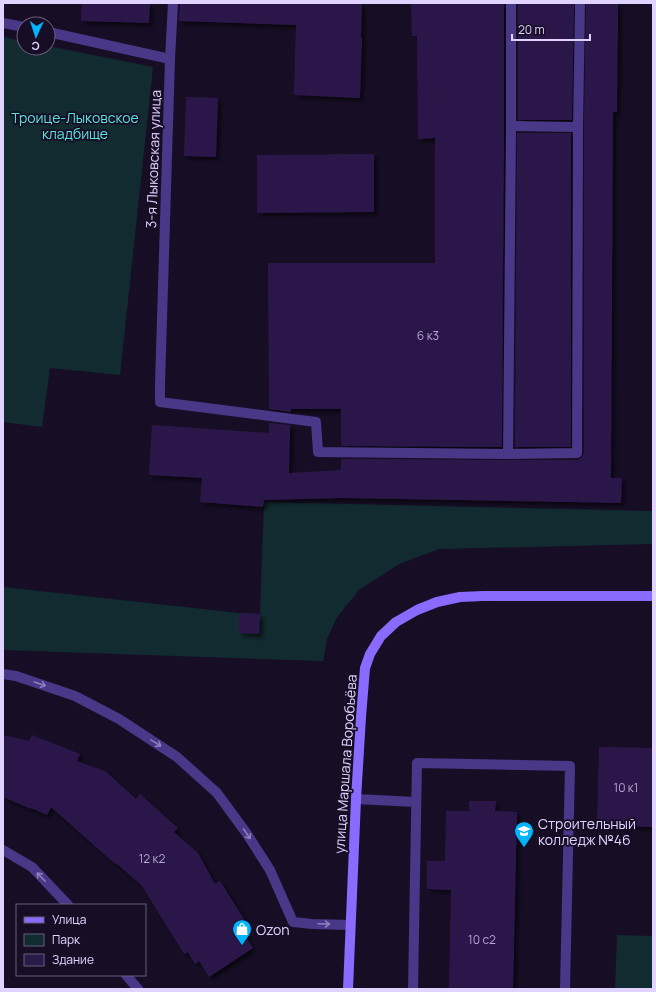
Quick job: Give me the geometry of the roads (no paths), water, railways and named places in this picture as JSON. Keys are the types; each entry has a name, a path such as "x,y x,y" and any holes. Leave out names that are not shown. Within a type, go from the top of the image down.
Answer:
{"main road":[{"name":"улица Маршала Воробьёва","path":"348,989 356,799 365,668 370,654 381,636 396,622 417,610 437,602 460,597 653,596"}],"street":[{"name":"3-я Лыковская улица","path":"173,3 160,402 316,422 318,452 508,454"},
{"path":"511,3 508,454 577,453 580,3"},
{"path":"3,22 16,25"},
{"path":"56,34 170,59"},
{"path":"511,126 578,127"},
{"path":"3,674 16,676 75,696 119,719 177,756 217,793 247,834 270,870 293,922 350,925"},
{"path":"413,989 417,763 570,766 565,989"},
{"path":"356,799 416,802"},
{"path":"3,850 32,867 67,904"},
{"path":"127,976 138,989"}],"place":[{"name":"Строительный колледж №46","path":"524,848"},
{"name":"Ozon","path":"242,946"}],"park label":[{"name":"Троице-Лыковское кладбище","path":"75,126"}]}
